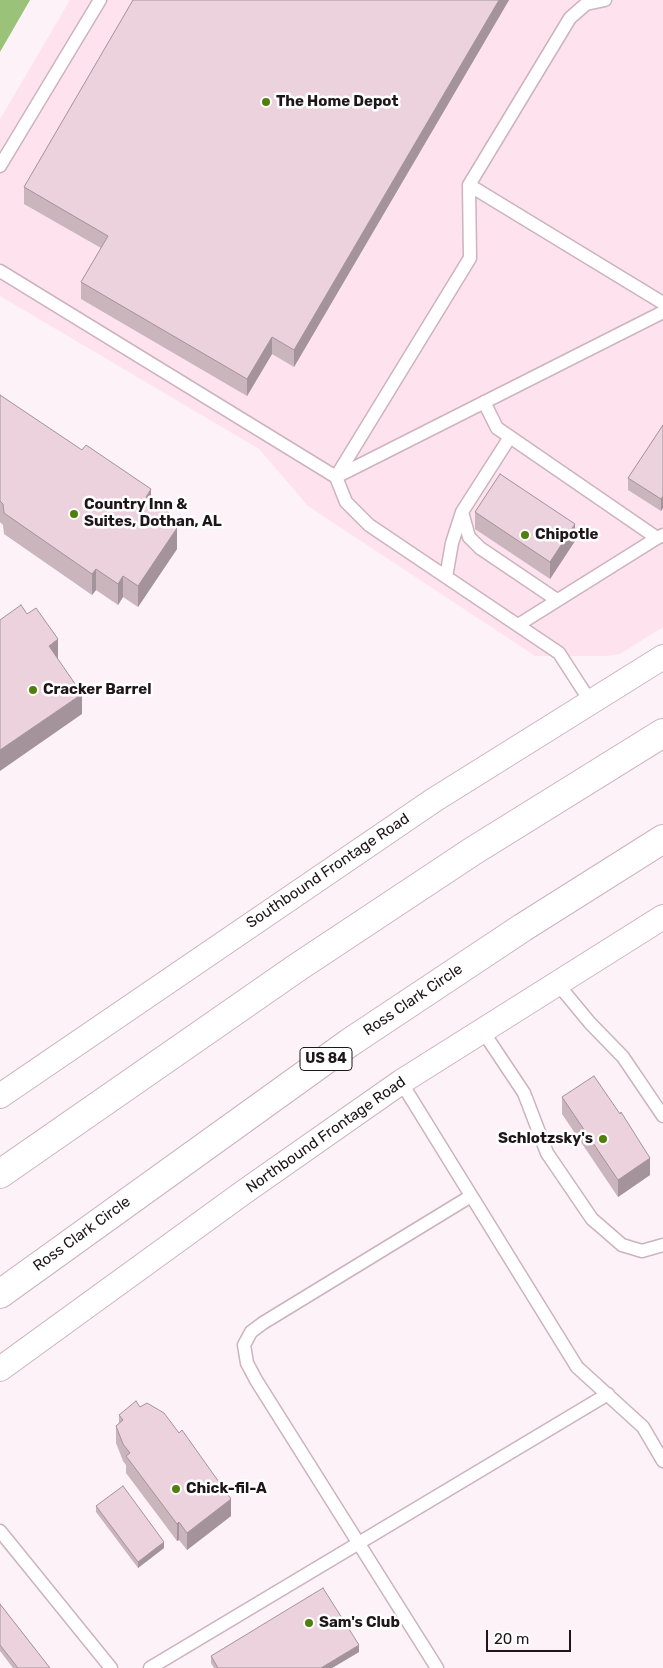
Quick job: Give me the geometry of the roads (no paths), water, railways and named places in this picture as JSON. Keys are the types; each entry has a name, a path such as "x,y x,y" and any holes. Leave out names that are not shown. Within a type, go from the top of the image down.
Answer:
{"highway":[{"path":"0,1174 298,967 490,841 663,733"},
{"name":"Ross Clark Circle","path":"0,1294 349,1044 522,928 663,839"}],"street":[{"name":"Southbound Frontage Road","path":"0,1096 335,866 590,701 663,657"},
{"name":"Northbound Frontage Road","path":"0,1369 244,1192 401,1082 556,982 663,917"}],"lane":[{"path":"0,166 100,0"},
{"path":"336,477 470,258 469,185 570,18 586,4 605,0"},
{"path":"469,185 663,303"},
{"path":"0,271 336,477 346,502 369,525 559,653 590,701"},
{"path":"336,477 663,312"},
{"path":"484,402 497,428 660,536 518,625"},
{"path":"446,576 462,512 510,437"},
{"path":"462,512 469,537 480,548 557,600"},
{"path":"556,982 590,1023 623,1056 663,1116"},
{"path":"482,1030 524,1094 547,1153 592,1219 622,1245 642,1251 663,1244"},
{"path":"401,1082 577,1367 642,1427 663,1461"},
{"path":"437,1668 256,1380 247,1363 244,1345 251,1332 263,1323 471,1196"},
{"path":"150,1668 608,1394"},
{"path":"0,1531 111,1668"}],"place":[{"name":"The Home Depot","path":"266,102"},
{"name":"Country Inn & Suites, Dothan, AL","path":"74,514"},
{"name":"Chipotle","path":"525,535"},
{"name":"Cracker Barrel","path":"33,690"},
{"name":"Schlotzsky's","path":"603,1139"},
{"name":"Chick-fil-A","path":"176,1489"},
{"name":"Sam's Club","path":"309,1623"}]}
